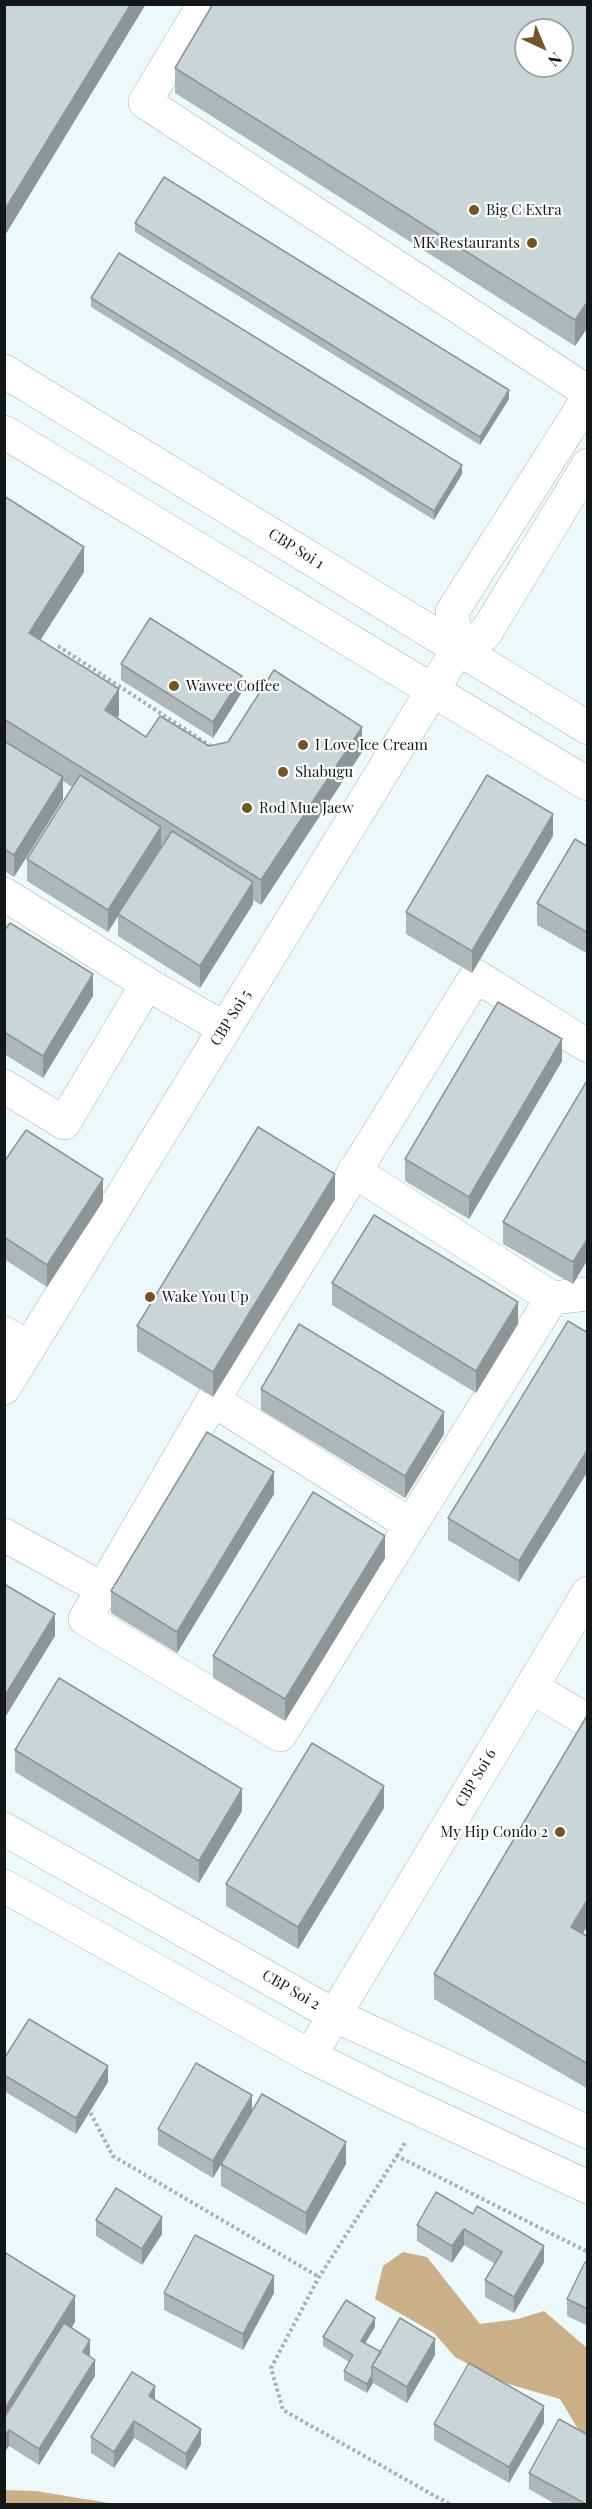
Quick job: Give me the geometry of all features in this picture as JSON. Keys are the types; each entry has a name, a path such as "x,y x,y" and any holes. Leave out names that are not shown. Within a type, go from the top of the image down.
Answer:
{"street":[{"path":"204,4 145,102 588,392"},
{"name":"CBP Soi 1","path":"4,371 588,728"},
{"path":"588,398 452,612 458,649 485,634 588,465"},
{"path":"4,432 588,784"},
{"name":"CBP Soi 5","path":"4,1388 17,1341 224,1028 458,649"},
{"path":"4,894 147,984 224,1028"},
{"path":"552,1298 280,1735 85,1619 213,1400 476,976 588,1046"},
{"path":"4,1086 64,1123 147,984"},
{"path":"354,1171 552,1298 588,1294"},
{"path":"213,1400 411,1524"},
{"path":"4,1535 103,1589"},
{"name":"CBP Soi 6","path":"310,2056 588,1593"},
{"path":"531,1687 588,1722"},
{"name":"CBP Soi 2","path":"4,1829 334,2016 588,2132"},
{"path":"4,1886 310,2056 401,2101 588,2187"}],"path":[{"path":"58,646 223,754"},
{"path":"81,2105 90,2112 113,2156 319,2277"},
{"path":"449,2505 283,2410 271,2368 319,2277 397,2156 588,2252"}],"shaded area":[{"path":"403,2252 427,2257 480,2324 518,2319 544,2311 587,2348 587,2441 560,2399 505,2383 455,2357 434,2333 375,2299 383,2266"},
{"path":"5,2490 36,2491 115,2504 5,2504"}],"building":[{"path":"4,4 131,4 4,211"},
{"name":"Big C Extra","path":"213,4 588,4 588,301 575,320 175,68"},
{"path":"164,177 509,390 480,437 135,223"},
{"path":"119,253 462,465 434,511 91,298"},
{"path":"4,496 84,547 29,633 119,689 105,710 146,737 160,716 209,746 228,742 274,670 362,727 261,880 4,719"},
{"path":"150,618 242,676 213,722 121,664"},
{"path":"4,741 63,777 14,855 4,849"},
{"path":"80,775 161,827 108,910 27,859"},
{"path":"487,775 553,814 472,951 406,912"},
{"path":"172,831 253,882 200,966 118,914"},
{"path":"575,839 588,847 588,933 537,903"},
{"path":"10,923 93,974 43,1056 4,1032 4,931"},
{"path":"498,1002 562,1039 469,1197 405,1159"},
{"path":"588,1079 588,1238 573,1262 503,1222"},
{"path":"258,1127 335,1174 213,1372 137,1326"},
{"path":"26,1130 103,1179 47,1265 4,1237 4,1162"},
{"path":"374,1215 518,1302 476,1371 332,1283"},
{"path":"568,1321 588,1333 588,1449 519,1561 448,1518"},
{"path":"299,1324 444,1412 405,1476 261,1389"},
{"path":"207,1432 274,1472 177,1632 111,1591"},
{"path":"313,1492 385,1536 285,1699 213,1656"},
{"path":"4,1584 55,1614 4,1697"},
{"path":"59,1678 242,1789 199,1861 15,1750"},
{"name":"My Hip Condo 2","path":"588,1714 588,1899 571,1927 588,1937 588,2064 434,1974"},
{"path":"312,1743 384,1786 298,1927 226,1884"},
{"path":"29,2019 108,2066 76,2118 4,2075 4,2059"},
{"path":"196,2063 252,2095 213,2161 158,2129"},
{"path":"262,2094 346,2142 306,2213 221,2164"},
{"path":"116,2188 162,2217 142,2249 96,2220"},
{"path":"436,2192 473,2214 477,2206 544,2246 514,2297 485,2280 502,2252 464,2229 452,2246 417,2225"},
{"path":"195,2235 274,2276 243,2334 164,2293"},
{"path":"4,2252 75,2296 4,2410"},
{"path":"585,2262 588,2264 588,2309 567,2299"},
{"path":"346,2300 375,2318 361,2341 381,2352 372,2366 372,2375 367,2384 344,2371 353,2355 323,2337"},
{"path":"400,2318 435,2339 407,2387 372,2366"},
{"path":"64,2323 90,2340 83,2352 95,2360 39,2449 9,2430 4,2436 4,2418"},
{"path":"469,2363 544,2406 509,2467 434,2424"},
{"path":"132,2372 155,2386 149,2396 201,2429 186,2454 134,2421 114,2452 91,2437"},
{"path":"559,2419 588,2435 588,2505 529,2473"}],"place":[{"name":"Big C Extra","path":"474,210"},
{"name":"MK Restaurants","path":"532,243"},
{"name":"Wawee Coffee","path":"174,686"},
{"name":"I Love Ice Cream","path":"303,745"},
{"name":"Shabugu","path":"283,772"},
{"name":"Rod Mue Jaew","path":"247,808"},
{"name":"Wake You Up","path":"150,1297"},
{"name":"My Hip Condo 2","path":"560,1832"}]}
